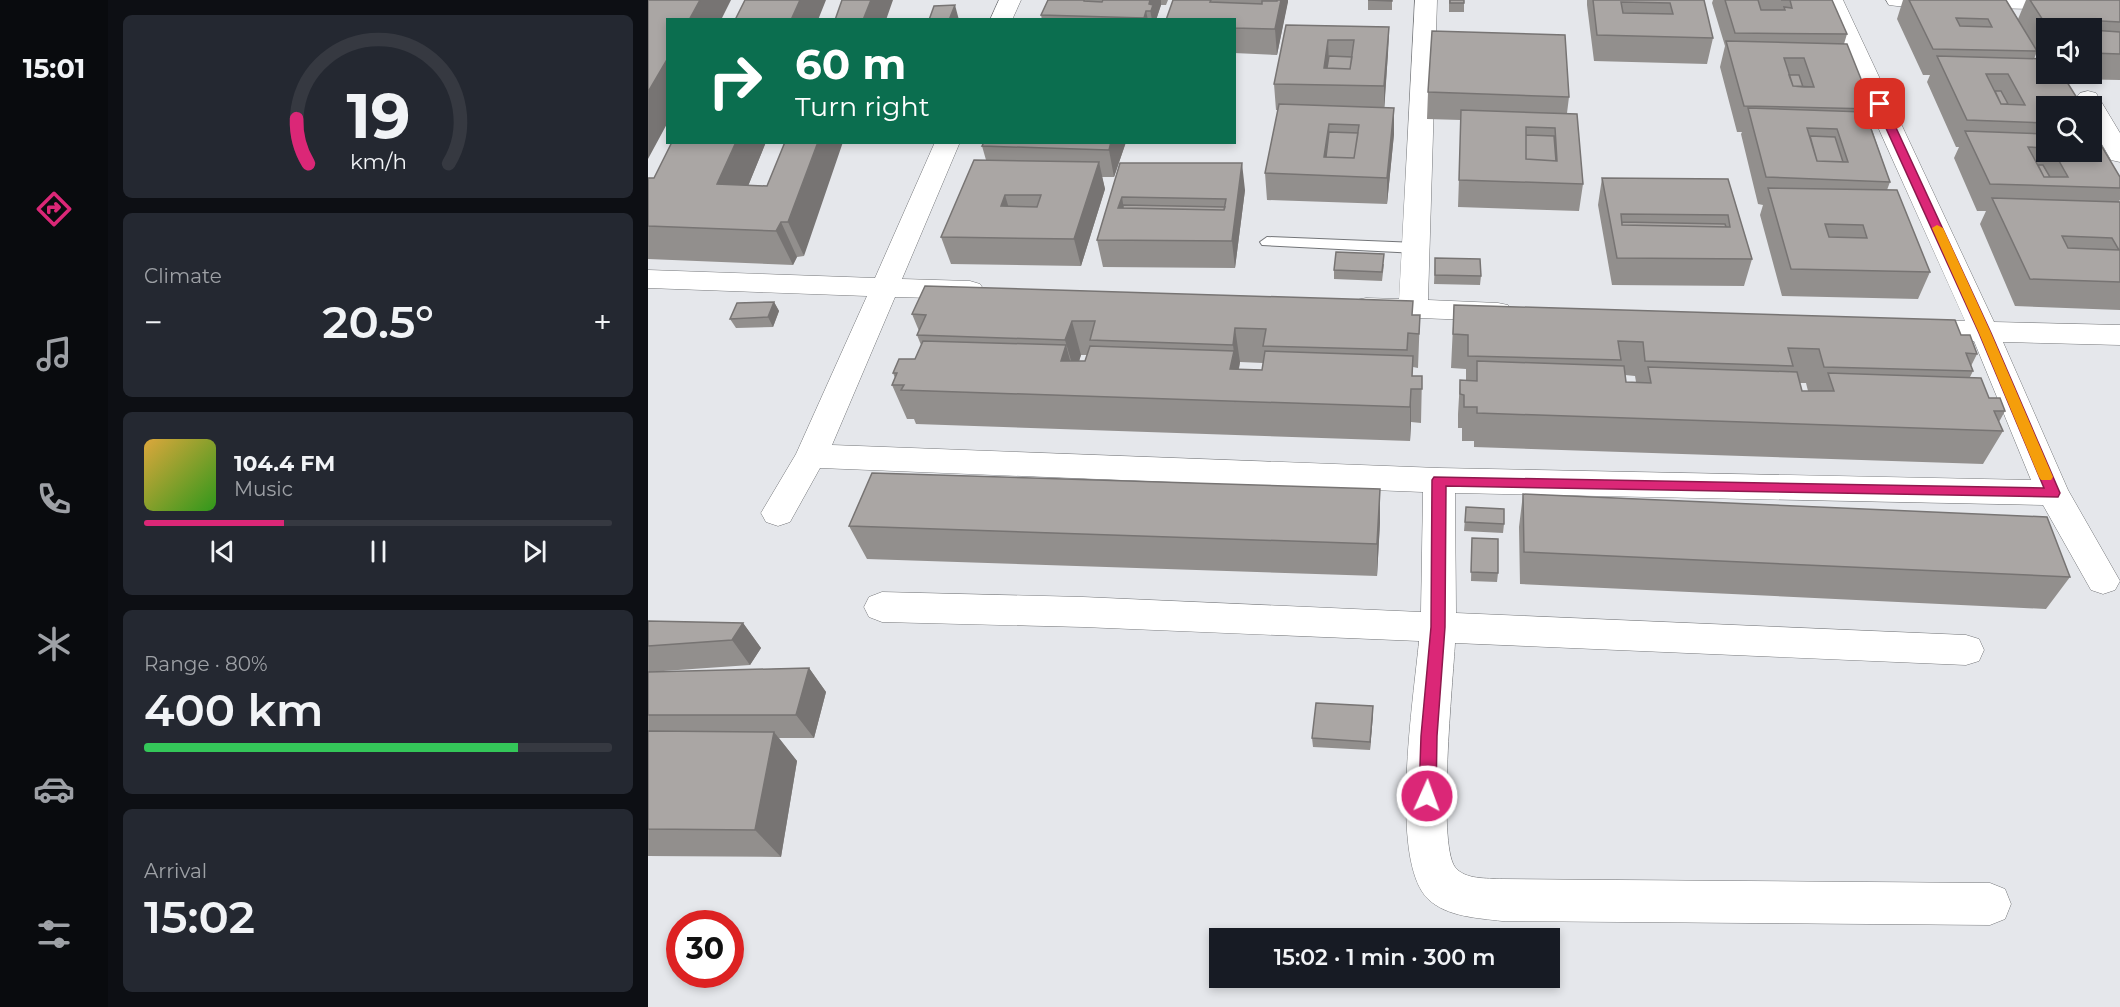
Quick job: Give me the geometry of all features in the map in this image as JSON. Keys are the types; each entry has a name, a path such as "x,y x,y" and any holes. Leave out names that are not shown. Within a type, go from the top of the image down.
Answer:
{"street":[{"path":"1002,18 1010,0"},
{"path":"1413,309 1426,0"},
{"path":"1832,0 1985,333 2053,493 2103,580"},
{"path":"1897,0 2120,5"},
{"path":"2102,123 2120,155"},
{"path":"778,513 811,456 947,144"},
{"path":"648,279 991,291"},
{"path":"1343,306 1521,313"},
{"path":"1890,329 2120,335"},
{"path":"811,456 1439,480 2053,493"},
{"path":"1439,480 1438,627 1429,736 1428,844 1431,863 1438,880 1458,895 1502,900 1990,904"},
{"path":"882,607 1083,612 1966,650"}],"lane":[{"path":"1267,242 1417,248"}],"building":[{"path":"648,0 700,0 690,18 666,18 666,61 648,92"},
{"path":"745,0 800,0 792,18 736,18"},
{"path":"842,0 871,0 864,18 836,18"},
{"path":"1048,0 1102,2 1103,0 1150,0 1149,4 1153,5 1151,11 1146,11 1144,18 1041,15"},
{"path":"1173,0 1262,4 1262,1 1281,0 1275,29 1236,28 1236,18 1167,18"},
{"path":"1450,0 1464,0 1464,3 1450,3"},
{"path":"1593,0 1704,0 1713,38 1597,35","holes":["1621,2 1670,3 1673,14 1623,13"]},
{"path":"1725,0 1758,0 1761,10 1785,10 1784,7 1792,8 1790,0 1832,0 1847,34 1735,33"},
{"path":"1909,0 2006,0 2036,51 1933,49","holes":["1956,18 1988,19 1992,27 1960,26"]},
{"path":"2030,0 2120,0 2120,22 2102,21 2102,18 2042,18"},
{"path":"955,5 950,18 930,18 934,6"},
{"path":"1286,25 1389,27 1384,86 1274,84","holes":["1328,40 1354,40 1350,69 1324,68"]},
{"path":"1432,31 1565,35 1569,97 1428,92"},
{"path":"2102,31 2120,32 2120,54 2102,53"},
{"path":"1726,41 1847,44 1873,109 1744,106","holes":["1784,58 1804,58 1814,87 1793,86"]},
{"path":"1329,56 1352,57 1350,69 1327,68"},
{"path":"1937,56 2036,59 2036,84 2068,84 2076,96 2036,96 2036,123 1967,120","holes":["1986,74 2008,74 2025,105 2001,104"]},
{"path":"1789,75 1799,75 1803,87 1793,86"},
{"path":"1995,91 2001,91 2008,104 2001,104"},
{"path":"1279,104 1394,108 1387,178 1265,173","holes":["1329,124 1359,125 1354,158 1324,157"]},
{"path":"1748,108 1865,112 1890,182 1766,177","holes":["1807,128 1837,129 1848,162 1817,161"]},
{"path":"1461,110 1577,114 1583,184 1459,180","holes":["1526,127 1555,128 1557,161 1526,159"]},
{"path":"1965,131 2036,134 2036,147 2028,147 2044,177 2068,177 2060,162 2102,162 2102,147 2120,177 2120,188 1990,184"},
{"path":"1329,132 1358,133 1354,158 1326,157"},
{"path":"1526,135 1554,136 1556,161 1526,159"},
{"path":"1810,136 1835,137 1843,162 1817,161"},
{"path":"671,144 735,144 717,184 767,186 784,144 817,144 788,222 781,222 776,231 648,226 648,178 654,178"},
{"path":"983,144 1110,144 1109,150 982,146"},
{"path":"974,160 1099,162 1074,239 941,237","holes":["1005,195 1041,195 1037,207 1001,206"]},
{"path":"1120,163 1242,163 1232,241 1097,240","holes":["1122,197 1226,199 1224,210 1118,208"]},
{"path":"2038,165 2043,165 2050,177 2044,177"},
{"path":"1602,178 1728,179 1752,259 1617,258","holes":["1621,214 1728,215 1730,227 1622,225"]},
{"path":"1768,188 1897,190 1930,272 1791,269","holes":["1825,224 1863,225 1867,238 1829,237"]},
{"path":"1992,198 2120,202 2120,282 2030,279","holes":["2062,236 2112,238 2119,250 2068,248"]},
{"path":"1123,205 1225,207 1224,210 1123,208"},
{"path":"1622,222 1725,224 1726,227 1622,225"},
{"path":"1336,252 1384,254 1382,272 1334,270"},
{"path":"1435,258 1480,259 1481,276 1435,275"},
{"path":"925,286 1413,301 1412,315 1420,315 1419,334 1408,333 1407,350 1263,346 1266,329 1235,328 1233,345 1090,340 1095,321 1072,321 1065,340 917,335 926,315 912,314"},
{"path":"774,302 768,317 730,319 737,303"},
{"path":"1454,305 1955,320 1961,335 1970,335 1977,354 1966,353 1973,371 1824,367 1819,349 1788,348 1793,366 1645,361 1643,342 1618,341 1621,360 1468,356 1468,335 1453,334"},
{"path":"923,341 1066,345 1061,361 1085,361 1090,346 1234,351 1230,369 1262,370 1265,351 1413,356 1412,376 1422,376 1422,389 1411,389 1410,407 901,390 904,385 892,385 897,373 893,373 899,359 915,359"},
{"path":"1477,361 1624,366 1626,382 1651,383 1648,367 1797,372 1802,391 1834,391 1828,373 1981,378 1989,398 2000,398 2005,411 1994,411 2003,431 1477,413 1477,407 1464,407 1464,395 1460,394 1460,380 1477,381"},
{"path":"872,473 1380,489 1377,544 849,526"},
{"path":"1523,494 2047,517 2070,577 1524,552"},
{"path":"1466,507 1504,509 1504,524 1465,522"},
{"path":"1472,538 1498,539 1498,573 1471,572"},
{"path":"648,621 743,623 732,640 648,646"},
{"path":"809,668 796,715 648,715 648,672"},
{"path":"1316,703 1373,706 1370,742 1312,738"},
{"path":"648,731 774,732 755,830 648,829"}],"slow traffic":[{"path":"1937,228 1985,333 2046,477"}],"route":[{"path":"1427,796 1429,736 1438,627 1439,480 2053,493 1985,333 1880,104"}]}
